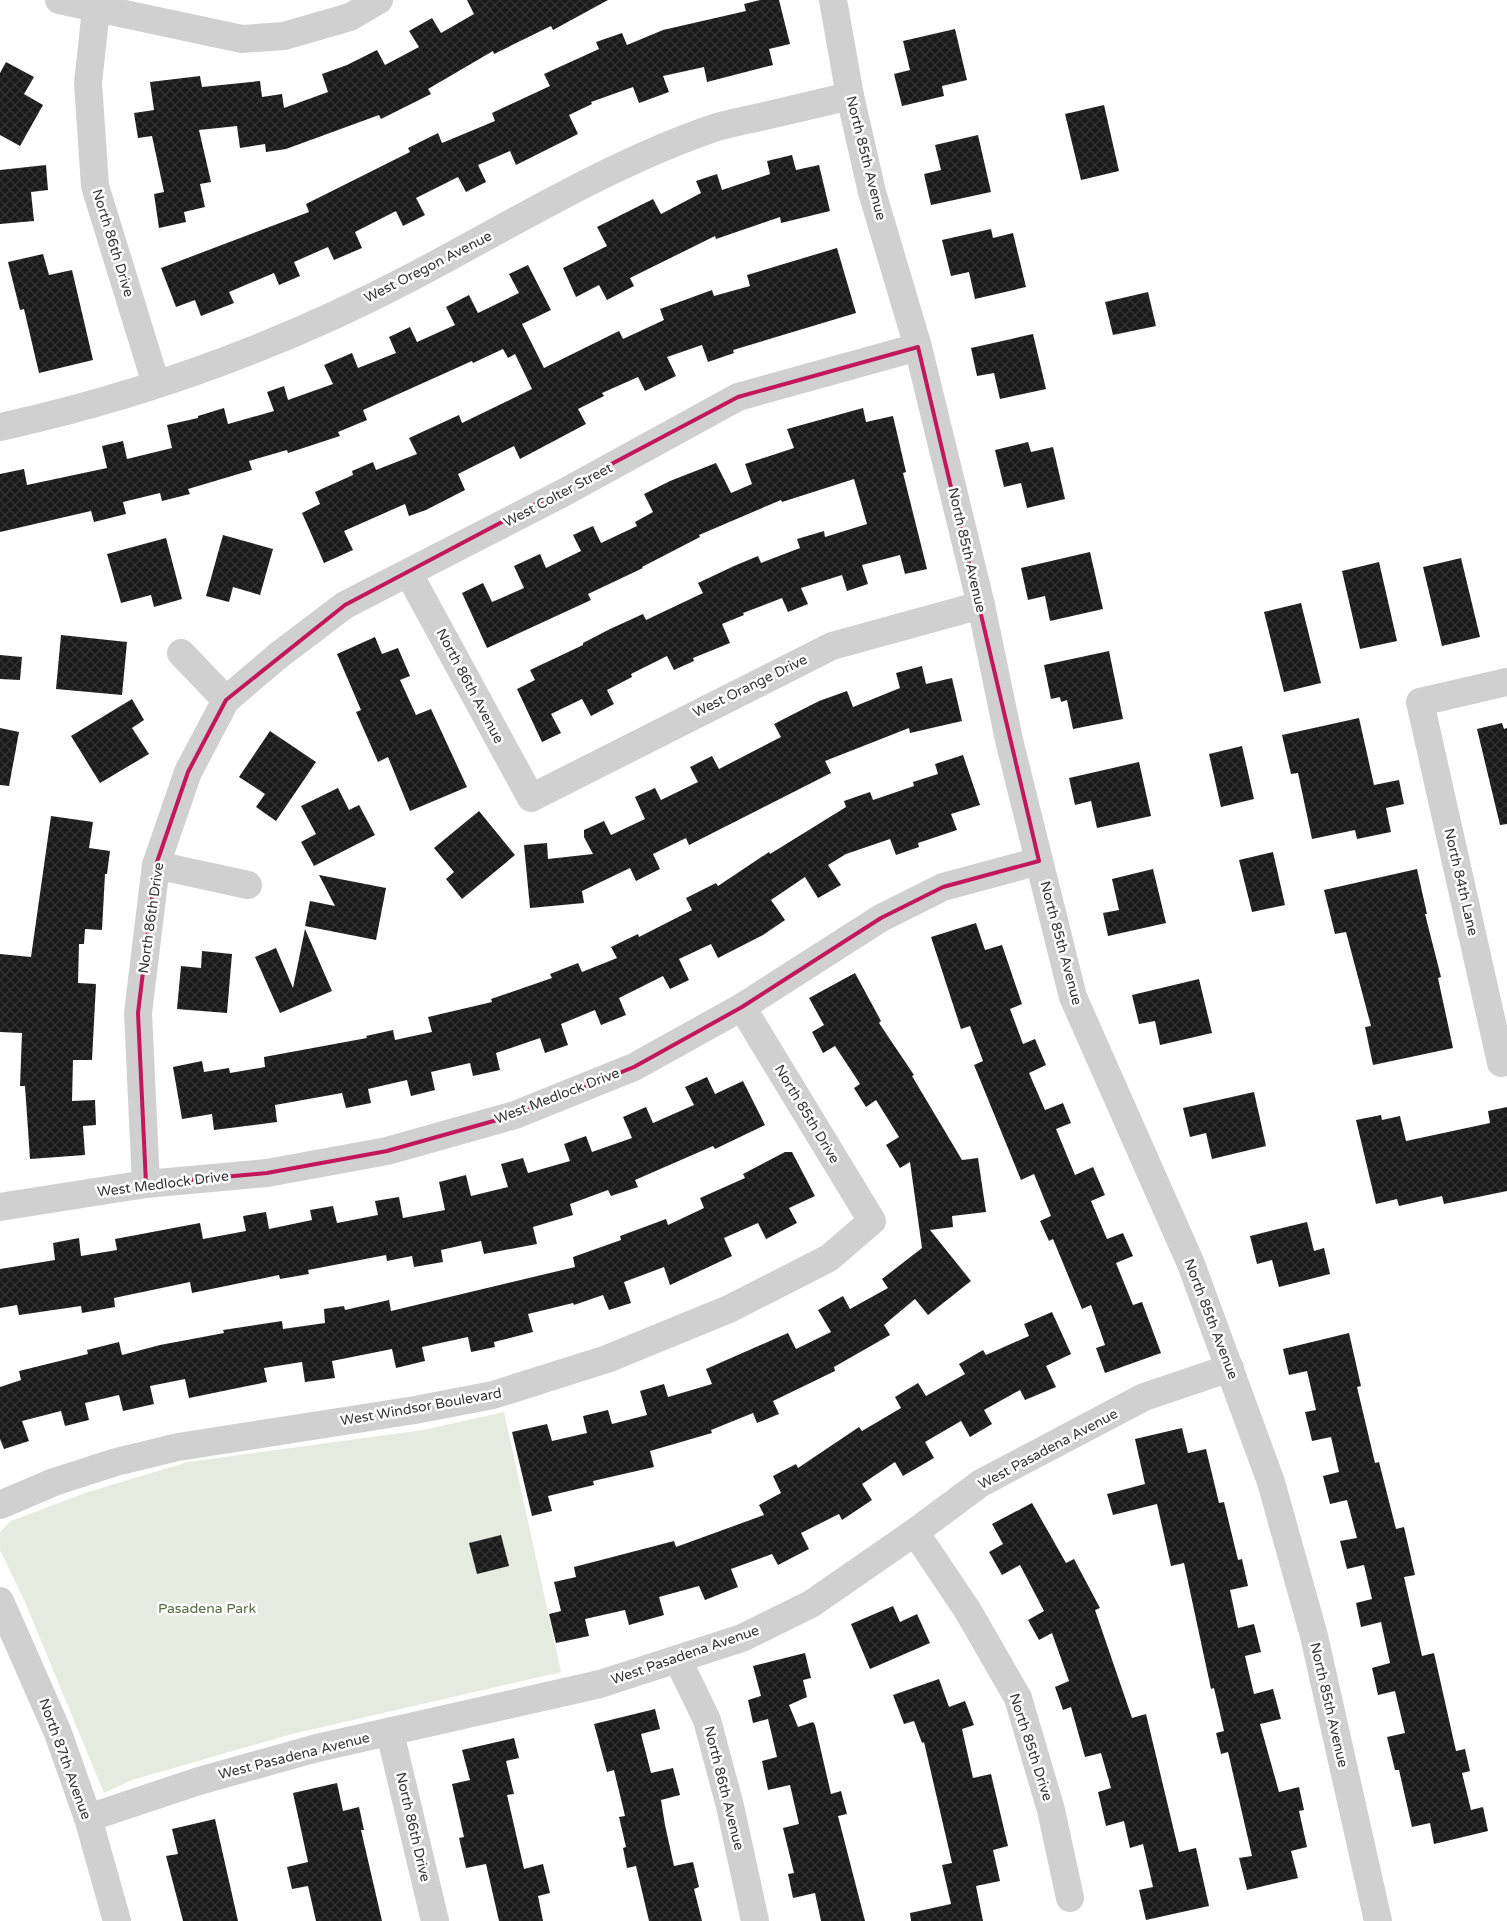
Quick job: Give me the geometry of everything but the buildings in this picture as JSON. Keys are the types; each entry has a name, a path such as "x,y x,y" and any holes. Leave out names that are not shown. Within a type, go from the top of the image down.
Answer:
{"street":[{"path":"59,0 96,4 242,39 284,36 350,17 379,0"},
{"name":"North 85th Avenue","path":"833,0 850,96 872,192 918,347 981,605 1009,740 1073,997 1191,1264 1271,1482 1314,1636 1378,1921"},
{"name":"North 86th Drive","path":"96,4 88,83 95,186 156,384"},
{"name":"West Oregon Avenue","path":"0,426 92,404 156,384 293,333 408,279 585,184 652,153 713,128 850,96"},
{"name":"West Colter Street","path":"226,700 279,655 345,605 409,574 563,493 738,397 918,347"},
{"name":"North 86th Avenue","path":"409,574 531,798"},
{"name":"West Orange Drive","path":"531,798 832,646 981,605"},
{"path":"181,653 226,700"},
{"name":"North 84th Lane","path":"1504,1062 1420,702 1507,682"},
{"name":"North 86th Drive","path":"146,1184 138,1013 156,865 188,772 226,700"},
{"name":"West Medlock Drive","path":"0,1207 146,1184 267,1173 387,1151 514,1115 634,1067 742,1007 881,918 943,887 1039,861"},
{"path":"156,865 248,885"},
{"name":"North 85th Drive","path":"742,1007 872,1221"},
{"name":"West Windsor Boulevard","path":"0,1506 54,1482 116,1462 178,1447 415,1410 493,1395 608,1359 729,1309 829,1258 872,1221"},
{"name":"West Pasadena Avenue","path":"88,1818 244,1768 317,1748 600,1684 742,1638 811,1604 915,1532 981,1483 1144,1397 1230,1368"},
{"name":"North 85th Drive","path":"915,1532 968,1611 1018,1698 1051,1810 1070,1898"},
{"name":"North 87th Avenue","path":"0,1601 58,1734 88,1818 117,1921"},
{"name":"North 86th Avenue","path":"678,1660 707,1720 730,1806 755,1921"},
{"name":"North 86th Drive","path":"390,1733 435,1921"}],"highlighted area":[{"path":"918,347 1039,861 943,887 881,918 742,1007 634,1067 515,1115 387,1151 267,1173 146,1184 138,1013 156,865 188,772 226,700 345,605 738,397"}],"green space":[{"name":"Pasadena Park","path":"504,1412 561,1672 292,1734 132,1780 104,1793 25,1602 0,1550 0,1532 11,1521 88,1492 188,1462 423,1430"}]}
